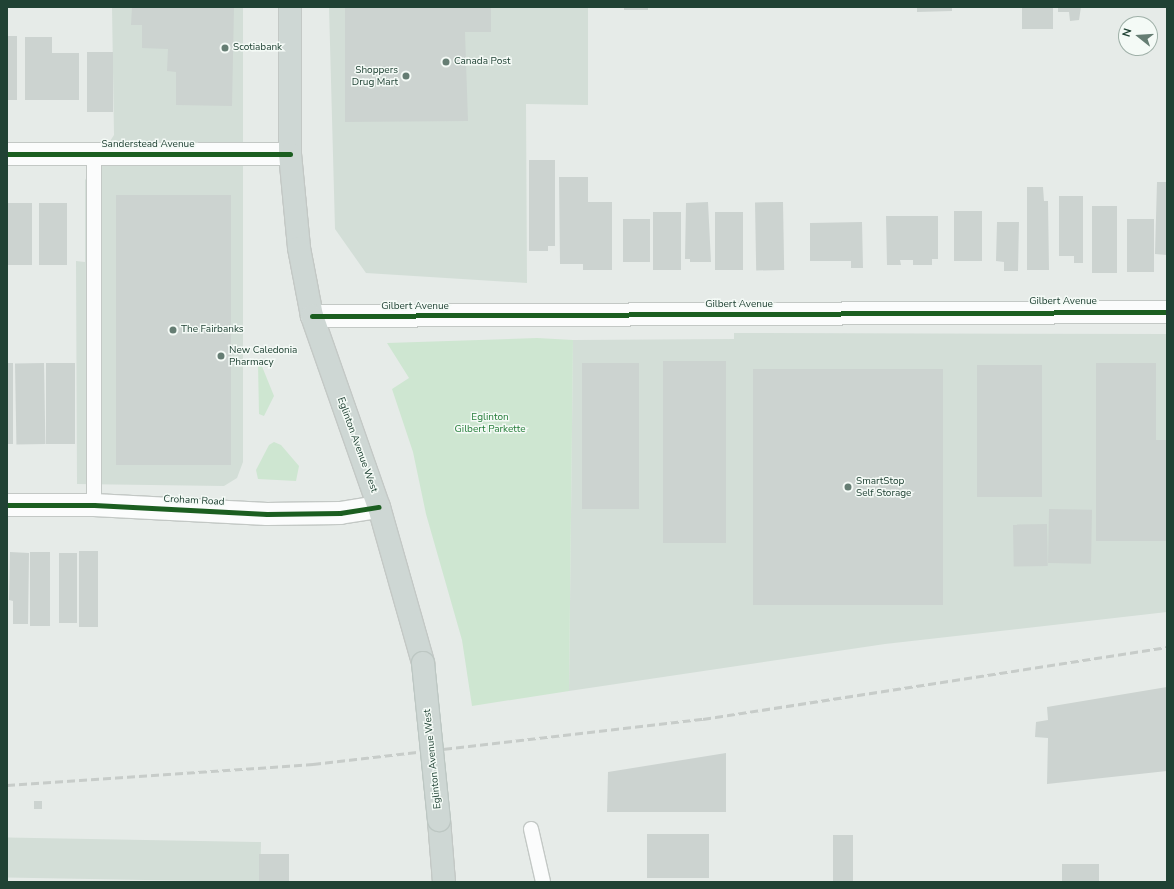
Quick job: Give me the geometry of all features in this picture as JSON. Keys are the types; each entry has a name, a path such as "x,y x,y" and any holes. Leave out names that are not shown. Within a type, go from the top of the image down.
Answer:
{"main road":[{"name":"Eglinton Avenue West","path":"290,7 290,154 299,248 312,316 379,507 423,664 444,882"}],"street":[{"name":"Sanderstead Avenue","path":"7,154 290,154"},
{"name":"Gilbert Avenue","path":"312,316 1167,312"},
{"name":"Croham Road","path":"7,505 94,505 267,514 340,513 379,507"}],"lane":[{"path":"94,154 94,505"},
{"path":"531,829 543,882"}],"shaded area":[{"path":"112,7 243,7 243,462 237,478 224,486 77,484 76,261 85,262 85,180 114,135"},
{"path":"329,7 588,7 588,105 526,104 527,283 366,273 335,229"},
{"path":"734,333 1167,334 1167,612 885,644 569,691 573,340 734,339"},
{"path":"7,838 261,842 260,882 7,878"}],"green space":[{"name":"Eglinton Gilbert Parkette","path":"537,338 573,340 569,691 472,706 462,640 426,514 413,452 392,389 409,378 387,343"},
{"path":"258,364 261,364 274,396 264,416 259,414"},
{"path":"274,442 281,445 299,466 296,481 258,479 256,470 269,445"}],"building":[{"path":"132,7 234,7 232,106 176,105 176,72 167,71 168,49 142,48 142,25 131,25"},
{"name":"Shoppers Drug Mart","path":"345,7 491,7 491,32 465,32 468,121 345,122"},
{"path":"624,7 648,7 648,10 624,10"},
{"path":"917,7 952,7 952,11 917,12"},
{"path":"1022,7 1053,7 1053,29 1022,29"},
{"path":"1058,7 1081,7 1079,20 1070,21 1069,12 1058,12"},
{"path":"7,36 17,36 17,100 7,100"},
{"path":"25,37 52,37 52,100 25,100"},
{"path":"87,52 113,52 113,112 87,112"},
{"path":"52,53 79,53 79,100 52,100"},
{"path":"529,160 555,160 555,246 548,246 548,251 529,251"},
{"path":"559,177 588,177 588,202 612,202 612,270 583,270 583,264 560,264"},
{"path":"1157,182 1167,182 1167,255 1155,254"},
{"path":"1027,187 1043,187 1044,201 1048,201 1049,270 1027,270"},
{"name":"The Fairbanks","path":"116,195 231,195 231,465 116,465"},
{"path":"1059,196 1083,196 1083,263 1074,263 1074,256 1059,256"},
{"path":"708,202 711,262 690,262 690,259 685,259 686,203"},
{"path":"755,202 783,202 784,270 756,270"},
{"path":"7,203 32,203 32,265 7,265"},
{"path":"39,203 67,203 67,265 39,265"},
{"path":"1092,206 1117,206 1117,273 1092,273"},
{"path":"954,211 982,211 982,261 954,261"},
{"path":"653,212 681,212 681,270 653,270"},
{"path":"715,212 743,212 743,270 715,270"},
{"path":"886,216 938,216 938,259 932,259 932,265 913,265 913,260 900,260 901,265 887,265"},
{"path":"623,219 650,219 650,262 623,262"},
{"path":"1127,219 1154,219 1154,272 1127,272"},
{"path":"862,222 863,268 851,268 851,261 810,261 810,223"},
{"path":"997,222 1019,222 1018,271 1004,271 1004,262 996,261"},
{"path":"663,361 726,361 726,543 663,543"},
{"path":"7,363 13,363 13,444 7,444"},
{"path":"44,363 45,444 16,444 15,364"},
{"path":"46,363 75,363 75,444 46,444"},
{"path":"582,363 639,363 639,509 582,509"},
{"path":"1096,363 1156,363 1156,440 1167,440 1167,541 1096,541"},
{"path":"977,365 1042,365 1042,497 977,497"},
{"name":"SmartStop Self Storage","path":"753,369 943,369 943,605 753,605"},
{"path":"1049,509 1092,510 1091,564 1048,563"},
{"path":"1047,524 1048,566 1014,567 1013,525"},
{"path":"79,551 98,551 98,627 79,627"},
{"path":"10,552 29,553 28,624 13,624 13,601 9,600"},
{"path":"30,552 50,552 50,626 30,626"},
{"path":"59,553 77,553 77,623 59,623"},
{"path":"1167,687 1167,771 1047,784 1048,738 1035,737 1036,722 1048,720 1047,707"},
{"path":"726,753 726,812 607,812 608,772"},
{"path":"34,801 42,801 42,809 34,809"},
{"path":"647,834 709,834 709,878 647,878"},
{"path":"833,835 853,835 853,882 833,882"},
{"path":"259,854 289,854 289,882 259,882"},
{"path":"1062,864 1099,864 1099,882 1062,882"}],"railway":[{"path":"7,785 313,764 703,719 1167,647"}],"cycle path":[{"path":"7,154 290,154"},
{"path":"312,316 1167,312"},
{"path":"7,505 94,505 267,514 340,513 379,507"}],"place":[{"name":"Scotiabank","path":"225,48"},
{"name":"Canada Post","path":"446,62"},
{"name":"Shoppers Drug Mart","path":"406,76"},
{"name":"The Fairbanks","path":"173,330"},
{"name":"New Caledonia Pharmacy","path":"221,356"},
{"name":"SmartStop Self Storage","path":"848,487"}]}
